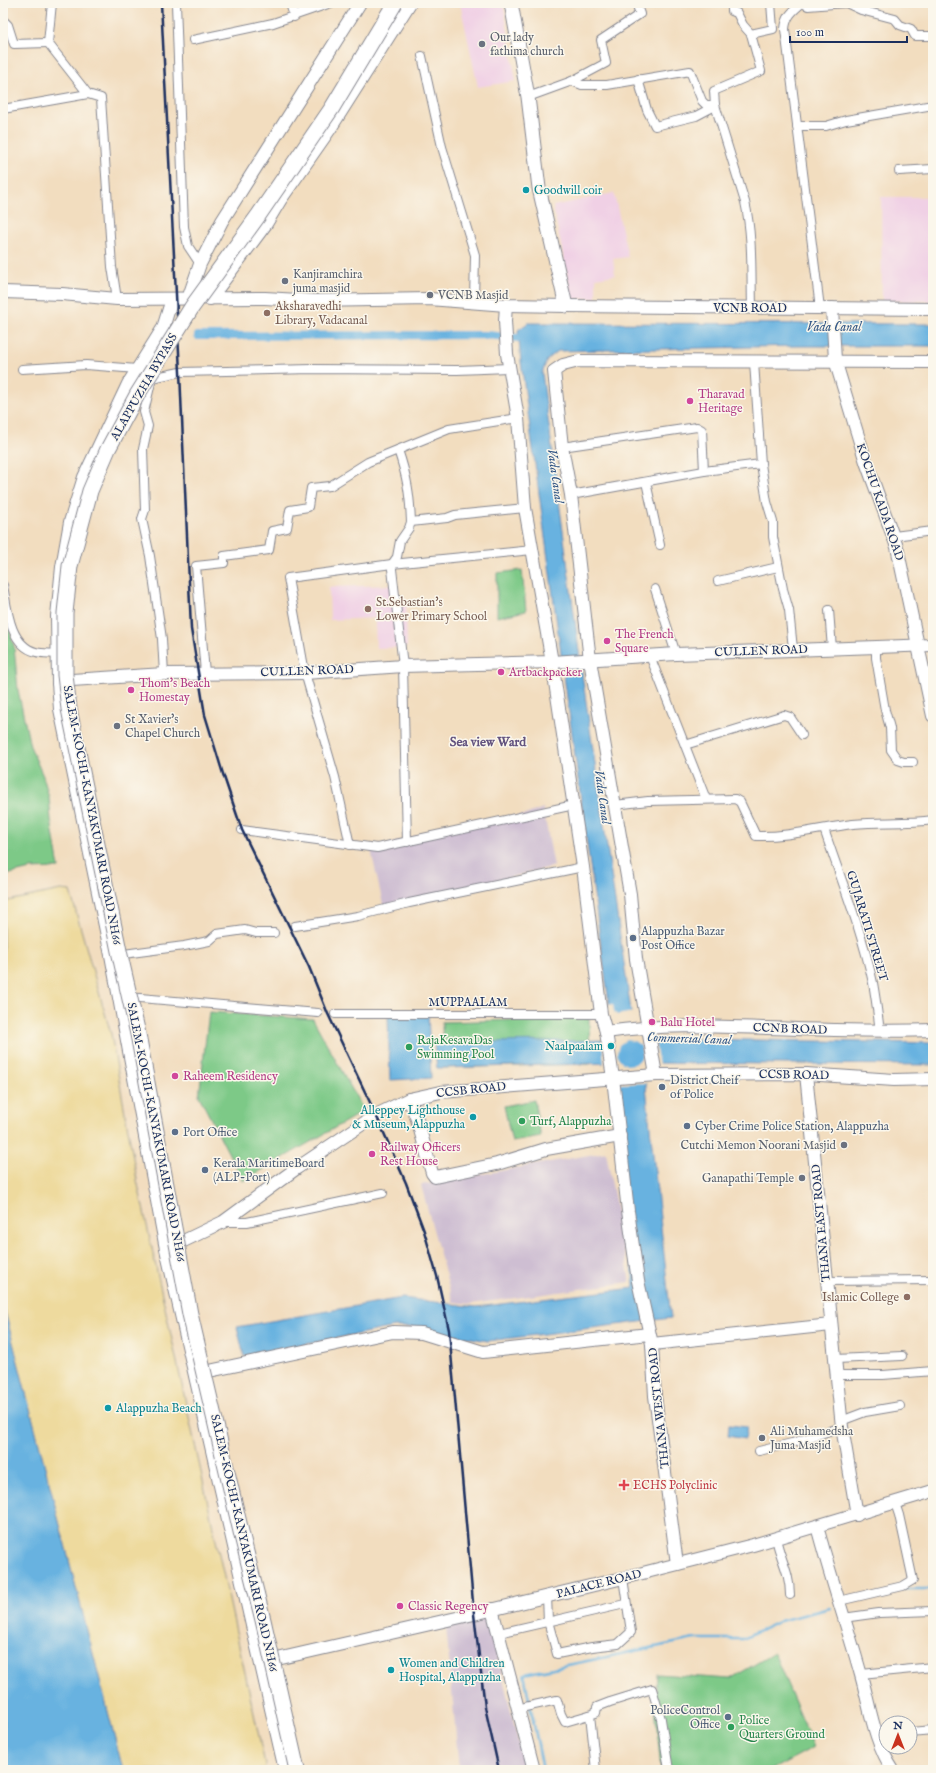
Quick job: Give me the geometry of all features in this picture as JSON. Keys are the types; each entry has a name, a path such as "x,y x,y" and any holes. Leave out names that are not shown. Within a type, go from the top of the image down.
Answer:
{"highway":[{"path":"190,303 258,216 332,108 395,3"},
{"name":"ALAPPUZHA BYPASS","path":"90,491 122,422 190,303"},
{"name":"SALEM-KOCHI-KANYAKUMARI ROAD NH66","path":"90,491 72,560 65,613 65,675 69,709 117,944 138,1034 190,1314 297,1770"}],"main road":[{"path":"190,303 200,264 222,221 360,3"},
{"path":"210,299 266,224 281,199 330,129 410,3"},
{"path":"512,3 528,96 539,188 566,306"},
{"name":"VCNB ROAD","path":"3,292 62,294 117,299 172,299 190,303 210,299 265,298 315,301 429,299 506,305 828,310 933,309"},
{"path":"172,299 163,328 128,384 84,477 70,522 62,567 57,616 58,683 60,709 111,955 166,1249 285,1770"},
{"path":"409,1099 417,1119 432,1173 435,1177 497,1164 546,1149 620,1136 614,1078 610,1063 608,1034 602,1014 554,662 525,508 518,418 507,354 505,320 506,305"},
{"name":"KOCHU KADA ROAD","path":"828,310 834,358 866,462 894,536 933,716"},
{"path":"614,1078 652,1072 650,1040 643,1027 630,894 590,660 571,495 562,447 554,371 564,365 579,360 754,362 834,358 933,362"},
{"name":"CULLEN ROAD","path":"58,683 72,680 164,674 305,673 403,666 554,662 676,654 933,645"},
{"name":"CCNB ROAD","path":"643,1027 684,1025 880,1032 933,1030"},
{"path":"608,1034 643,1027"},
{"name":"CCSB ROAD","path":"652,1072 806,1074 894,1080 933,1079"},
{"name":"THANA EAST ROAD","path":"806,1074 826,1281 836,1359 841,1424 857,1515"},
{"name":"CCSB ROAD","path":"166,1249 223,1222 297,1168 376,1115 409,1099 441,1092 614,1078"},
{"name":"THANA WEST ROAD","path":"620,1136 628,1211 638,1280 649,1333 655,1396 676,1564"},
{"path":"194,1374 393,1332 422,1333 483,1352 649,1333 831,1325"},
{"name":"PALACE ROAD","path":"261,1662 622,1578 776,1538 933,1491"},
{"path":"817,1526 843,1618 878,1727"},
{"path":"492,1609 522,1709 534,1770"},
{"path":"886,1755 888,1762 893,1770"}],"street":[{"path":"52,3 48,43 88,94"},
{"path":"176,3 184,227 188,246 200,264"},
{"path":"290,3 294,16"},
{"path":"193,40 272,23 331,3"},
{"path":"528,96 572,82 606,63 601,40 640,14 636,3"},
{"path":"732,3 732,11 737,12 743,25 751,34 761,71 714,91 715,105 732,157 749,218 752,308"},
{"path":"751,34 773,29 771,3"},
{"path":"828,310 797,126 785,29 786,21 790,13 802,3 808,6 846,3 861,10 895,19 900,25 911,29 915,36 933,36"},
{"path":"3,20 8,25 14,44 48,43"},
{"path":"422,56 442,147 474,255 474,302"},
{"path":"572,82 582,85 607,85 690,71 702,101 706,105 715,105"},
{"path":"638,79 647,110 655,126 696,116 715,105"},
{"path":"3,109 88,94 101,98 112,267 117,299"},
{"path":"797,126 826,126 846,120 933,105"},
{"path":"899,172 933,169"},
{"path":"754,362 761,464 767,502 773,522 773,537 778,567 789,610 792,649"},
{"path":"22,369 86,365 137,369"},
{"path":"164,674 162,639 150,556 142,519 145,510 143,450 148,426 144,412 152,378 180,372 312,369 457,370 509,368"},
{"path":"205,673 196,566 224,563 224,556 269,550 272,531 287,528 290,510 308,507 310,488 330,486 368,462 449,429 518,418"},
{"path":"562,447 697,427 702,430 704,471"},
{"path":"398,450 407,474 411,502 410,525 400,541 397,557 392,564 403,666 407,842"},
{"path":"571,495 704,471 761,464"},
{"path":"646,482 660,545"},
{"path":"410,525 455,515 525,508"},
{"path":"894,536 933,531"},
{"path":"350,845 333,770 305,673 288,578 392,564 532,550"},
{"path":"718,581 778,567"},
{"path":"3,585 12,627 20,642 35,652 58,654"},
{"path":"655,590 676,654"},
{"path":"828,610 832,648"},
{"path":"876,647 876,658 885,710 890,728 891,750 898,760 913,762"},
{"path":"650,656 706,799"},
{"path":"685,745 784,715 790,717 802,735"},
{"path":"615,805 648,801 735,799 738,800 756,836 777,836 854,824 910,823 933,820"},
{"path":"242,830 377,848 574,805"},
{"name":"GUJARATI STREET","path":"824,829 853,911 870,970 880,1032"},
{"path":"295,926 358,916 409,903 583,867"},
{"path":"111,955 209,941 217,934 245,930 256,933 274,933"},
{"path":"118,996 318,1013"},
{"name":"MUPPAALAM","path":"335,1014 602,1014"},
{"path":"223,1222 247,1222 383,1193"},
{"path":"826,1281 933,1280"},
{"path":"836,1359 902,1356"},
{"path":"837,1375 882,1375 933,1371"},
{"path":"759,1450 792,1443 841,1424 865,1412 900,1406"},
{"path":"839,1601 903,1586 913,1580 895,1503"},
{"path":"776,1538 778,1549 790,1580 790,1595"},
{"path":"547,1596 548,1621 557,1654 592,1647 618,1644 631,1632 625,1604 622,1578"},
{"path":"499,1633 625,1604"},
{"path":"843,1618 933,1611"},
{"path":"861,1674 933,1666"},
{"path":"522,1709 556,1700 560,1714 565,1722 596,1714 597,1708 610,1702 652,1689 661,1719 669,1770"},
{"path":"590,1715 596,1770"},
{"path":"918,1731 933,1730"}],"shaded area":[{"path":"460,3 503,3 516,81 478,87"},
{"path":"614,193 628,257 613,259 615,275 596,278 596,298 572,299 553,206"},
{"path":"881,197 933,197 933,301 882,301"},
{"name":"St.Sebastian's Lower Primary School","path":"394,585 395,600 406,599 407,647 376,648 375,618 330,620 329,587"},
{"path":"543,808 554,866 384,909 371,850 444,827 525,815"},
{"path":"606,1152 630,1282 471,1304 453,1302 421,1185"},
{"path":"488,1616 525,1770 459,1770 446,1626"}],"green space":[{"path":"522,570 526,611 497,617 497,573"},
{"path":"3,607 14,646 18,690 30,746 43,776 49,797 51,820 59,868 30,869 6,875 3,874"},
{"path":"209,1012 313,1019 364,1111 243,1181 199,1096"},
{"path":"589,1018 590,1064 443,1068 442,1022"},
{"name":"Turf, Alappuzha","path":"534,1100 541,1137 512,1142 504,1106"},
{"name":"Police Quarters Ground","path":"774,1653 814,1747 771,1770 661,1770 655,1707 657,1674 730,1679"}],"sand":[{"name":"Alappuzha Beach","path":"3,883 8,901 61,890 70,891 111,1034 137,1180 265,1764 264,1770 123,1770 3,1304"}],"water":[{"path":"528,323 933,324 933,346 797,346 558,351 547,360 542,373 582,674 636,1038 933,1043 933,1065 644,1063 671,1318 488,1341 410,1327 395,1327 244,1356 237,1327 402,1298 476,1307 634,1288 614,1063 437,1068 434,1043 614,1040 521,362 518,330"},
{"name":"RajaKesavaDas Swimming Pool","path":"428,1013 431,1078 390,1080 388,1015"},
{"path":"3,1304 123,1770 3,1770"},
{"path":"729,1425 747,1427 745,1439 728,1436"}],"pier":[{"name":"Naalpaalam","path":"613,1004 614,1011 617,1015 633,1012 637,1036 654,1036 659,1065 646,1065 648,1083 620,1084 620,1087 614,1087 612,1065 604,1065 602,1038 612,1038 607,1005","holes":["626,1040 634,1041 641,1046 641,1059 635,1064 627,1065 618,1057 617,1053 619,1045"]}],"waterway":[{"path":"203,336 198,336 486,335 529,339"},
{"path":"904,1589 933,1589"},
{"path":"543,1770 524,1674 694,1639 743,1639 780,1621 830,1608"}],"railway":[{"path":"161,3 180,372 191,629 205,715 242,830 309,967 328,1014 376,1115 406,1183 424,1231 437,1276 449,1330 474,1614 485,1707 499,1770"}],"place":[{"name":"Our lady fathima church","path":"482,44"},
{"name":"Goodwill coir","path":"526,190"},
{"name":"Kanjiramchira juma masjid","path":"285,281"},
{"name":"VCNB Masjid","path":"430,295"},
{"name":"Aksharavedhi Library, Vadacanal","path":"267,313"},
{"name":"Tharavad Heritage","path":"690,401"},
{"name":"St.Sebastian's Lower Primary School","path":"368,609"},
{"name":"The French Square","path":"607,641"},
{"name":"Artbackpacker","path":"501,672"},
{"name":"Thom's Beach Homestay","path":"131,690"},
{"name":"St Xavier's Chapel Church","path":"117,726"},
{"name":"Alappuzha Bazar Post Office","path":"633,938"},
{"name":"Balu Hotel","path":"652,1022"},
{"name":"Naalpaalam","path":"611,1046"},
{"name":"RajaKesavaDas Swimming Pool","path":"409,1047"},
{"name":"Raheem Residency","path":"175,1076"},
{"name":"District Cheif of Police","path":"662,1087"},
{"name":"Alleppey Lighthouse & Museum, Alappuzha","path":"473,1117"},
{"name":"Turf, Alappuzha","path":"522,1121"},
{"name":"Cyber Crime Police Station, Alappuzha","path":"687,1126"},
{"name":"Port Office","path":"175,1132"},
{"name":"Cutchi Memon Noorani Masjid","path":"844,1145"},
{"name":"Railway Officers Rest House","path":"372,1154"},
{"name":"Kerala MaritimeBoard (ALP-Port)","path":"205,1170"},
{"name":"Ganapathi Temple","path":"802,1178"},
{"name":"Islamic College","path":"907,1297"},
{"name":"Alappuzha Beach","path":"108,1408"},
{"name":"Ali Muhamedsha Juma Masjid","path":"762,1438"},
{"name":"ECHS Polyclinic","path":"624,1485"},
{"name":"Classic Regency","path":"400,1606"},
{"name":"Women and Children Hospital, Alappuzha","path":"391,1670"},
{"name":"PoliceControl Office","path":"728,1717"},
{"name":"Police Quarters Ground","path":"731,1727"}],"district":[{"name":"Sea view Ward","path":"488,742"}],"water label":[{"name":"Vada Canal","path":"834,327"},
{"name":"Vada Canal","path":"555,476"},
{"name":"Vada Canal","path":"602,797"},
{"name":"Commercial Canal","path":"689,1039"}]}
